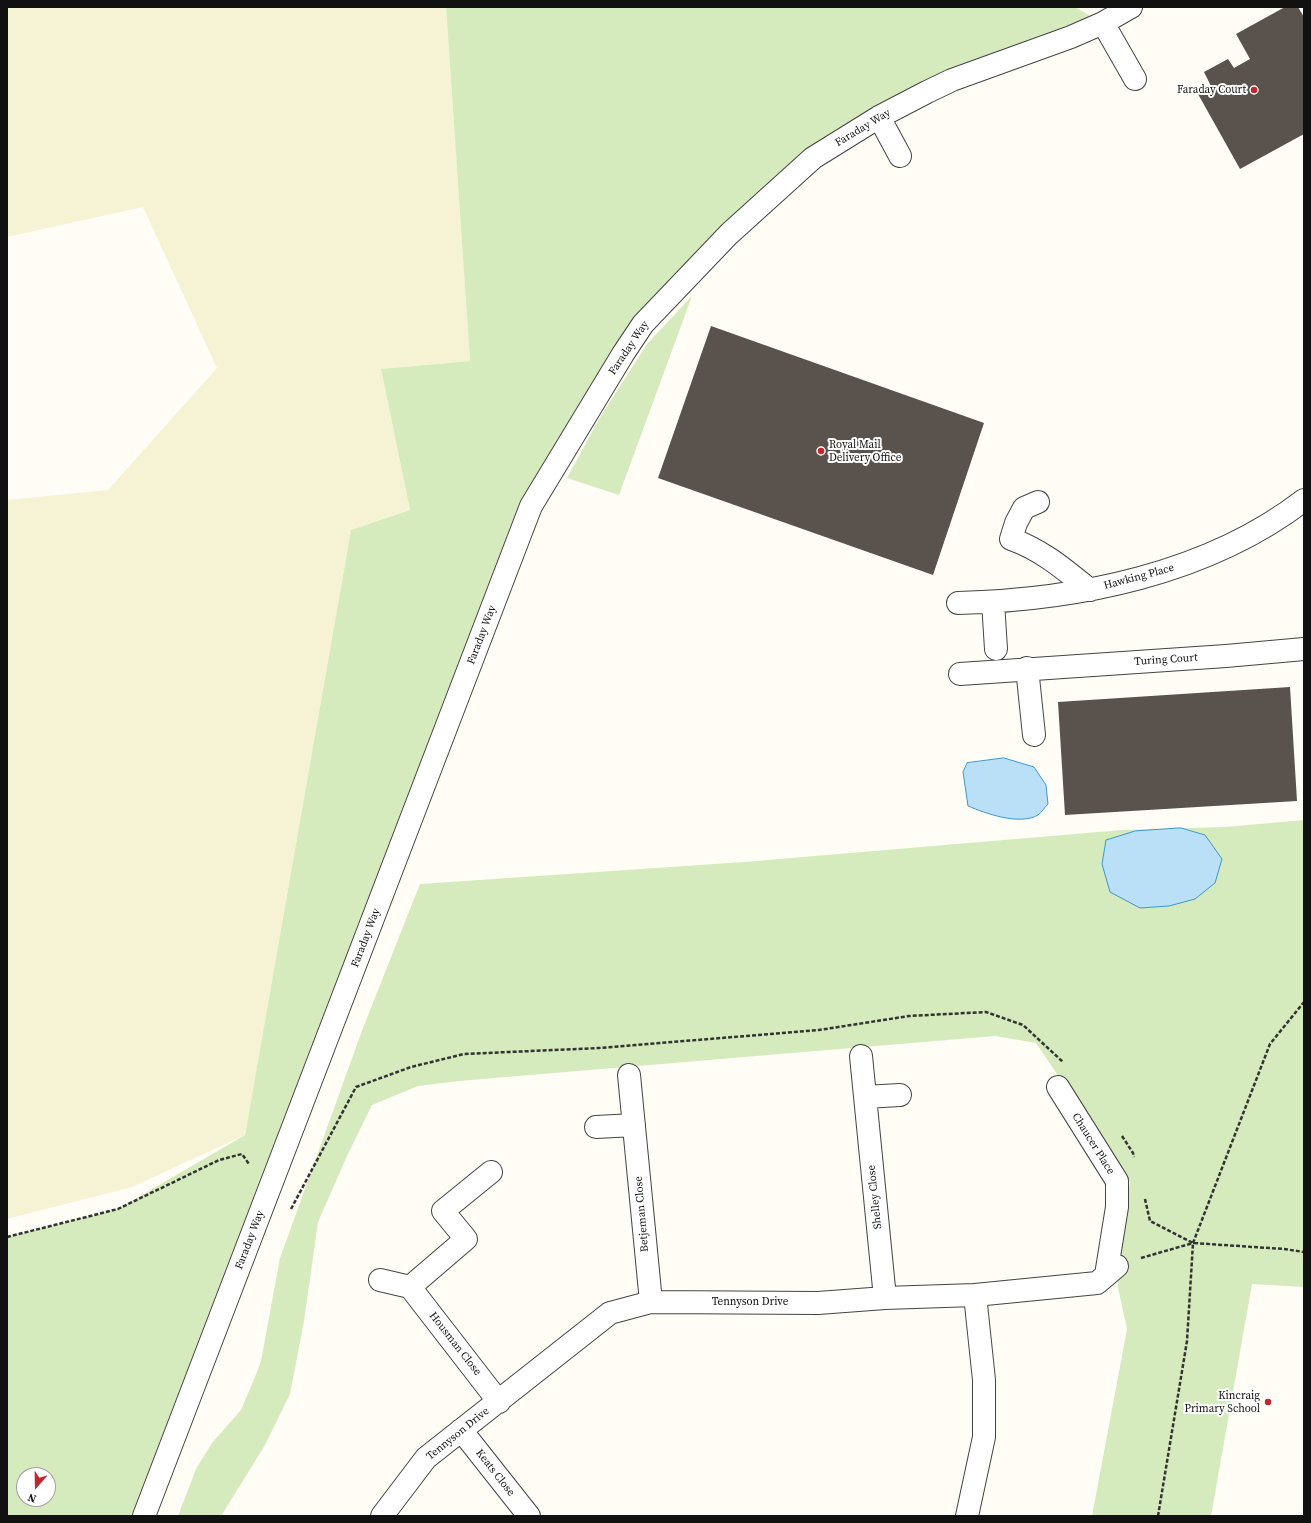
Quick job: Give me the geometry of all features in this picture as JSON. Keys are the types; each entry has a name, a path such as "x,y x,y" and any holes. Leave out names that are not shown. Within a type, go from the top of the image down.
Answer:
{"street":[{"name":"Faraday Way","path":"144,1516 531,506 623,354 643,324 729,234 812,158 880,117 952,80 1043,48 1103,23 1131,7"},
{"path":"1103,23 1135,79"},
{"path":"880,117 900,156"},
{"name":"Hawking Place","path":"958,603 993,602 1090,590 1182,565 1244,538 1286,514 1304,500"},
{"path":"1038,502 1024,508 1016,523 1011,539 1028,545 1054,560 1090,590"},
{"path":"993,602 996,649"},
{"name":"Turing Court","path":"960,674 1027,668 1226,656 1304,649"},
{"path":"1027,668 1034,736"},
{"name":"Shelley Close","path":"861,1056 885,1298"},
{"name":"Betjeman Close","path":"629,1075 651,1302"},
{"name":"Chaucer Place","path":"1058,1087 1117,1181 1117,1207 1105,1280"},
{"path":"865,1097 900,1095"},
{"path":"596,1127 634,1126"},
{"path":"380,1280 410,1287 466,1240 443,1211 491,1172"},
{"path":"966,1516 984,1437 984,1380 975,1294 1105,1280"},
{"name":"Housman Close","path":"410,1287 499,1402"},
{"name":"Tennyson Drive","path":"382,1516 426,1458 610,1313 651,1302 818,1303 975,1294"},
{"name":"Keats Close","path":"461,1430 530,1516"}],"path":[{"path":"1158,1516 1186,1341 1193,1243 1270,1044 1304,1002"},
{"path":"257,1221 284,1222 356,1087 411,1067 464,1054 599,1048 803,1031 909,1016 986,1012 1023,1024 1067,1065"},
{"path":"1121,1134 1133,1152 1135,1160"},
{"path":"7,1236 118,1209 219,1160 242,1154 250,1163 247,1170"},
{"path":"1144,1198 1150,1221 1193,1243 1284,1249 1304,1252"},
{"path":"1105,1280 1193,1243"}],"shaded area":[{"path":"7,7 446,7 470,361 381,369 410,510 351,530 245,1135 132,1187 7,1219 7,500 108,490 217,368 143,207 7,237"}],"green space":[{"path":"446,7 1075,7 1103,23 980,70 813,158 667,298 531,506 144,1516 7,1516 7,1237 118,1209 245,1135 351,530 410,510 381,369 470,361"},
{"path":"692,296 619,495 567,478 599,419 647,344"},
{"path":"1304,820 1304,1287 1252,1284 1211,1516 1092,1516 1127,1329 1118,1287 1117,1266 1130,1182 1036,1043 995,1036 459,1081 418,1086 372,1105 347,1156 318,1222 304,1321 290,1394 265,1445 221,1516 178,1516 196,1469 212,1443 241,1410 255,1377 261,1361 280,1258 363,1028 420,884 744,862 1122,830 1225,827"}],"water":[{"path":"1004,758 1034,767 1046,785 1048,804 1038,815 1030,818 1012,819 993,815 968,806 963,772 967,763"},
{"path":"1181,828 1205,835 1222,859 1215,883 1195,899 1169,906 1140,908 1110,892 1102,864 1106,840 1135,831"}],"building":[{"name":"Faraday Court","path":"1285,7 1298,7 1304,17 1304,134 1240,169 1198,94 1211,86 1204,72 1228,59 1234,68 1250,59 1236,34"},
{"name":"Royal Mail Delivery Office","path":"711,326 984,423 933,575 658,478"},
{"path":"1290,687 1297,801 1065,815 1058,702"}],"place":[{"name":"Faraday Court","path":"1254,90"},
{"name":"Royal Mail Delivery Office","path":"821,451"},
{"name":"Kincraig Primary School","path":"1268,1402"}]}
